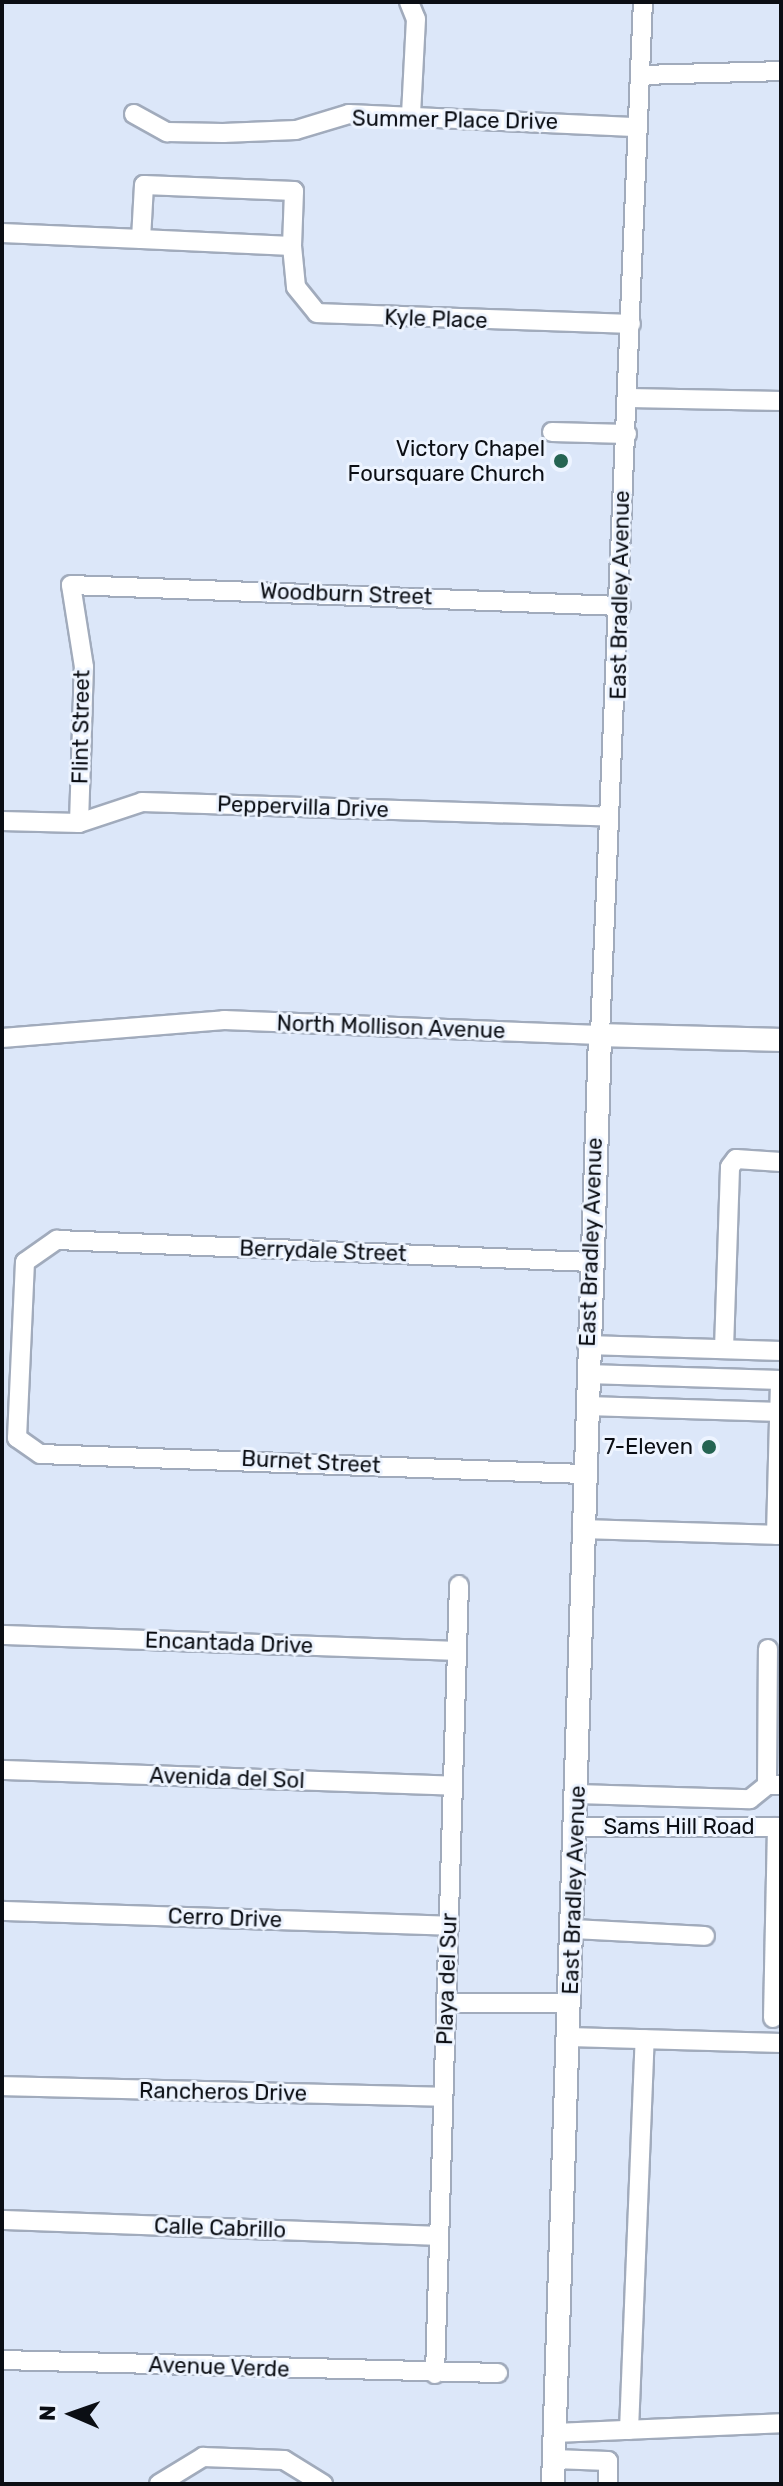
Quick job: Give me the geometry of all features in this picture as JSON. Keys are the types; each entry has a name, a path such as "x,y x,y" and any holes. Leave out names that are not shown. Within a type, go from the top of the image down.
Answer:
{"main road":[{"name":"North Mollison Avenue","path":"600,1035 781,1040"},
{"name":"East Bradley Avenue","path":"553,2484 577,1827 587,1345 600,1035"}],"street":[{"path":"409,2 416,19 411,115"},
{"name":"East Bradley Avenue","path":"600,1035 607,817 621,606 643,2"},
{"path":"641,75 779,75"},
{"name":"Summer Place Drive","path":"134,114 167,132 263,134 349,114 638,127"},
{"name":"Kyle Place","path":"141,239 144,185 294,191 292,246 296,287 317,313 631,324"},
{"path":"2,233 292,246"},
{"path":"629,398 781,401"},
{"path":"552,432 627,434"},
{"name":"Woodburn Street","path":"71,585 621,606"},
{"name":"Flint Street","path":"71,585 84,667 79,823"},
{"name":"Peppervilla Drive","path":"2,821 79,823 142,802 607,817"},
{"name":"North Mollison Avenue","path":"2,1038 224,1020 600,1035"},
{"path":"724,1349 730,1167 736,1159 781,1162"},
{"name":"Berrydale Street","path":"40,1454 17,1438 25,1262 57,1240 590,1262"},
{"path":"587,1345 781,1351"},
{"path":"582,1529 778,1535 780,1380 587,1374"},
{"path":"587,1406 780,1412"},
{"name":"Burnet Street","path":"40,1454 583,1474"},
{"name":"Playa del Sur","path":"435,2374 459,1585"},
{"name":"Encantada Drive","path":"2,1635 457,1651"},
{"path":"577,1794 750,1799 774,1785 768,1649"},
{"name":"Avenida del Sol","path":"2,1770 453,1786"},
{"name":"Sams Hill Road","path":"577,1827 779,1827"},
{"path":"773,2018 779,1827"},
{"name":"Cerro Drive","path":"2,1911 448,1926"},
{"path":"573,1929 705,1936"},
{"path":"446,2003 571,2003"},
{"path":"569,2037 781,2043"},
{"path":"629,2430 645,2039"},
{"name":"Rancheros Drive","path":"2,2086 443,2097"},
{"name":"Calle Cabrillo","path":"2,2220 439,2236"},
{"name":"Avenue Verde","path":"2,2360 435,2374 498,2373"},
{"path":"555,2433 781,2423"},
{"path":"159,2484 203,2457 284,2460 323,2484"},
{"path":"554,2459 608,2461 608,2484"}],"place":[{"name":"Victory Chapel Foursquare Church","path":"561,461"},
{"name":"7-Eleven","path":"709,1447"}]}
